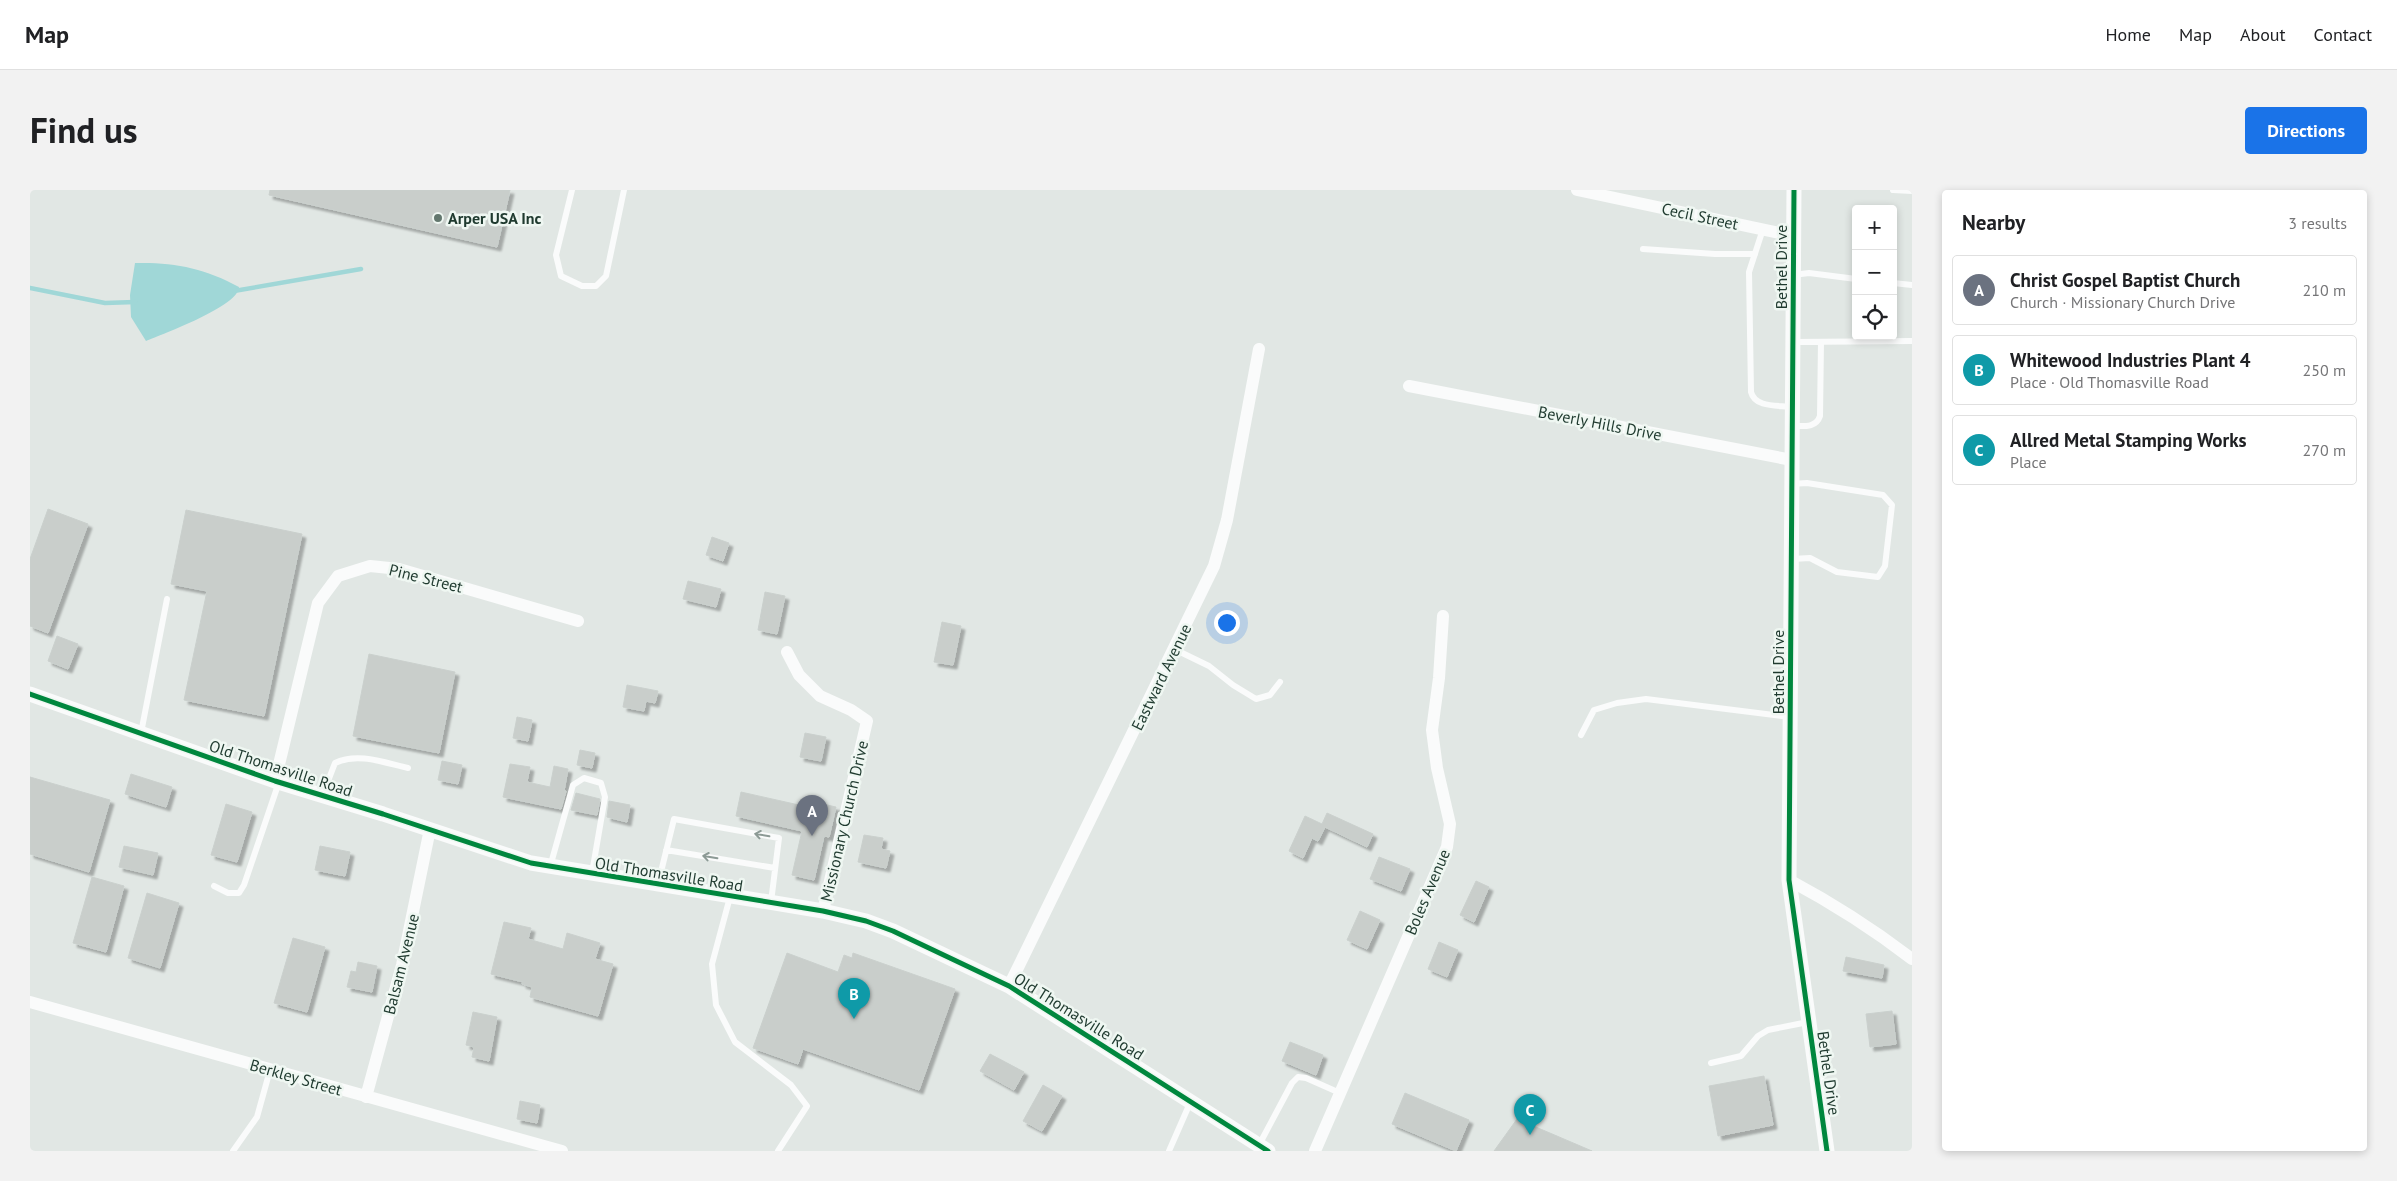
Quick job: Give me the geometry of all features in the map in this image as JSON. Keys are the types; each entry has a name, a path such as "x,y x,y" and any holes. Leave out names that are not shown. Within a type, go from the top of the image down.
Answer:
{"street":[{"name":"Cecil Street","path":"1577,190 1793,236"},
{"name":"Bethel Drive","path":"1794,190 1789,880 1827,1151"},
{"name":"Eastward Avenue","path":"1009,986 1214,566 1227,520 1259,349"},
{"name":"Beverly Hills Drive","path":"1409,386 1792,460"},
{"name":"Pine Street","path":"277,782 318,603 338,576 370,566 400,569 578,621"},
{"name":"Boles Avenue","path":"1315,1151 1447,847 1450,824 1437,768 1432,730 1440,678 1443,616"},
{"name":"Missionary Church Drive","path":"787,652 799,675 820,696 852,710 867,721 823,911"},
{"name":"Old Thomasville Road","path":"30,694 277,782 430,829 531,863 823,911 866,921 892,931 1009,986 1263,1148"},
{"name":"Balsam Avenue","path":"366,1096 402,965 430,829"},
{"path":"1789,880 1826,900 1886,939 1912,959"},
{"name":"Berkley Street","path":"30,1002 562,1151"}],"lane":[{"path":"572,190 556,255 561,276 582,286 596,286 606,276 624,190"},
{"path":"1893,190 1912,191"},
{"path":"1763,229 1749,272 1751,392 1753,399 1759,403 1792,407"},
{"path":"1643,249 1715,254 1755,254"},
{"path":"1793,275 1809,273 1852,278"},
{"path":"1897,283 1912,285"},
{"path":"1793,342 1912,341"},
{"path":"1792,426 1814,425 1820,416 1822,342"},
{"path":"1791,559 1810,558 1837,572 1878,577 1885,566 1892,505 1883,495 1807,483 1792,484"},
{"path":"141,734 167,599"},
{"path":"1174,649 1210,666 1233,685 1256,699 1270,696 1280,682"},
{"path":"1581,735 1594,710 1617,703 1646,699 1790,717"},
{"path":"323,796 335,764 346,758 369,759 408,768"},
{"path":"550,867 573,785 584,778 601,783 605,797 592,874"},
{"path":"214,886 228,893 239,893 244,884 277,782"},
{"path":"658,885 674,819 779,838 770,903"},
{"path":"666,850 775,868"},
{"path":"730,897 712,964 716,1005 735,1042 791,1085 807,1106 778,1151"},
{"path":"1710,1063 1741,1056 1758,1036 1768,1030 1809,1022"},
{"path":"233,1151 257,1117 270,1070"},
{"path":"1263,1148 1292,1084 1298,1077 1306,1078 1340,1093"},
{"path":"1170,1151 1191,1102"}],"water":[{"path":"135,263 176,265 214,275 239,287 236,294 214,311 146,341 131,317 130,295"}],"building":[{"name":"Arper USA Inc","path":"270,190 510,190 497,247 269,195"},
{"path":"48,509 88,524 48,633 30,626 30,559"},
{"path":"186,510 302,534 264,716 184,700 207,591 171,584"},
{"path":"712,537 729,543 723,561 706,555"},
{"path":"688,581 721,589 716,607 683,599"},
{"path":"765,592 785,596 777,634 758,630"},
{"path":"942,622 961,626 953,665 934,662"},
{"path":"57,636 78,644 68,669 48,661"},
{"path":"369,654 455,672 439,753 353,736"},
{"path":"627,685 658,691 655,703 646,701 644,711 623,707"},
{"path":"517,717 532,720 528,741 513,738"},
{"path":"805,733 826,737 821,761 800,757"},
{"path":"580,750 595,753 592,768 577,765"},
{"path":"442,761 462,765 458,784 438,780"},
{"path":"510,764 530,767 527,782 550,787 554,766 568,769 564,791 566,791 561,809 503,797"},
{"path":"131,774 172,787 166,807 125,794"},
{"path":"30,777 110,800 89,872 30,854"},
{"path":"741,792 799,805 801,799 836,807 829,837 824,836 814,880 792,875 802,831 736,816"},
{"path":"576,793 600,799 597,815 571,810"},
{"path":"609,801 630,805 627,822 607,817"},
{"path":"226,804 252,812 237,862 211,855"},
{"path":"1327,813 1373,834 1367,847 1325,827 1318,841 1312,838 1303,858 1289,851 1305,816 1322,824"},
{"path":"864,835 883,838 881,849 890,851 886,868 858,862"},
{"path":"124,846 158,853 153,875 119,867"},
{"path":"320,846 350,852 345,876 315,870"},
{"path":"1379,857 1410,869 1401,891 1370,879"},
{"path":"92,877 124,886 106,952 73,943"},
{"path":"1476,881 1489,887 1474,922 1460,915"},
{"path":"147,893 179,903 160,968 128,958"},
{"path":"1360,911 1380,920 1367,949 1347,940"},
{"path":"504,922 531,928 528,939 563,949 567,933 600,943 595,959 613,964 598,1016 530,997 532,987 522,984 523,982 491,974"},
{"path":"293,938 325,947 307,1012 274,1003"},
{"path":"1439,942 1458,950 1447,977 1428,969"},
{"path":"787,953 838,972 844,955 852,958 853,953 955,989 919,1090 803,1049 798,1064 753,1048"},
{"path":"1846,957 1884,965 1882,978 1843,971"},
{"path":"358,962 377,966 372,992 347,987 351,971 356,972"},
{"path":"1892,1011 1896,1044 1870,1047 1866,1014"},
{"path":"473,1012 497,1017 489,1061 472,1057 474,1047 466,1045"},
{"path":"1290,1042 1323,1055 1316,1075 1282,1061"},
{"path":"990,1054 1024,1072 1014,1090 980,1071"},
{"path":"1764,1076 1773,1125 1718,1136 1709,1086"},
{"path":"1043,1085 1062,1096 1042,1131 1023,1121"},
{"path":"1405,1093 1469,1120 1456,1151 1392,1124"},
{"path":"520,1101 540,1105 537,1123 517,1119"},
{"path":"1517,1119 1592,1151 1494,1151"}],"waterway":[{"path":"234,291 361,269"},
{"path":"30,288 105,303 135,302"}],"cycle path":[{"path":"1794,190 1789,880 1827,1151"},
{"path":"30,694 275,781 383,814 531,863 823,911 866,921 893,931 1009,986 1268,1151"}],"place":[{"name":"Arper USA Inc","path":"438,218"},
{"name":"Christ Gospel Baptist Church","path":"812,836"},
{"name":"Whitewood Industries Plant 4","path":"854,1019"},
{"name":"Allred Metal Stamping Works","path":"1530,1135"}]}
